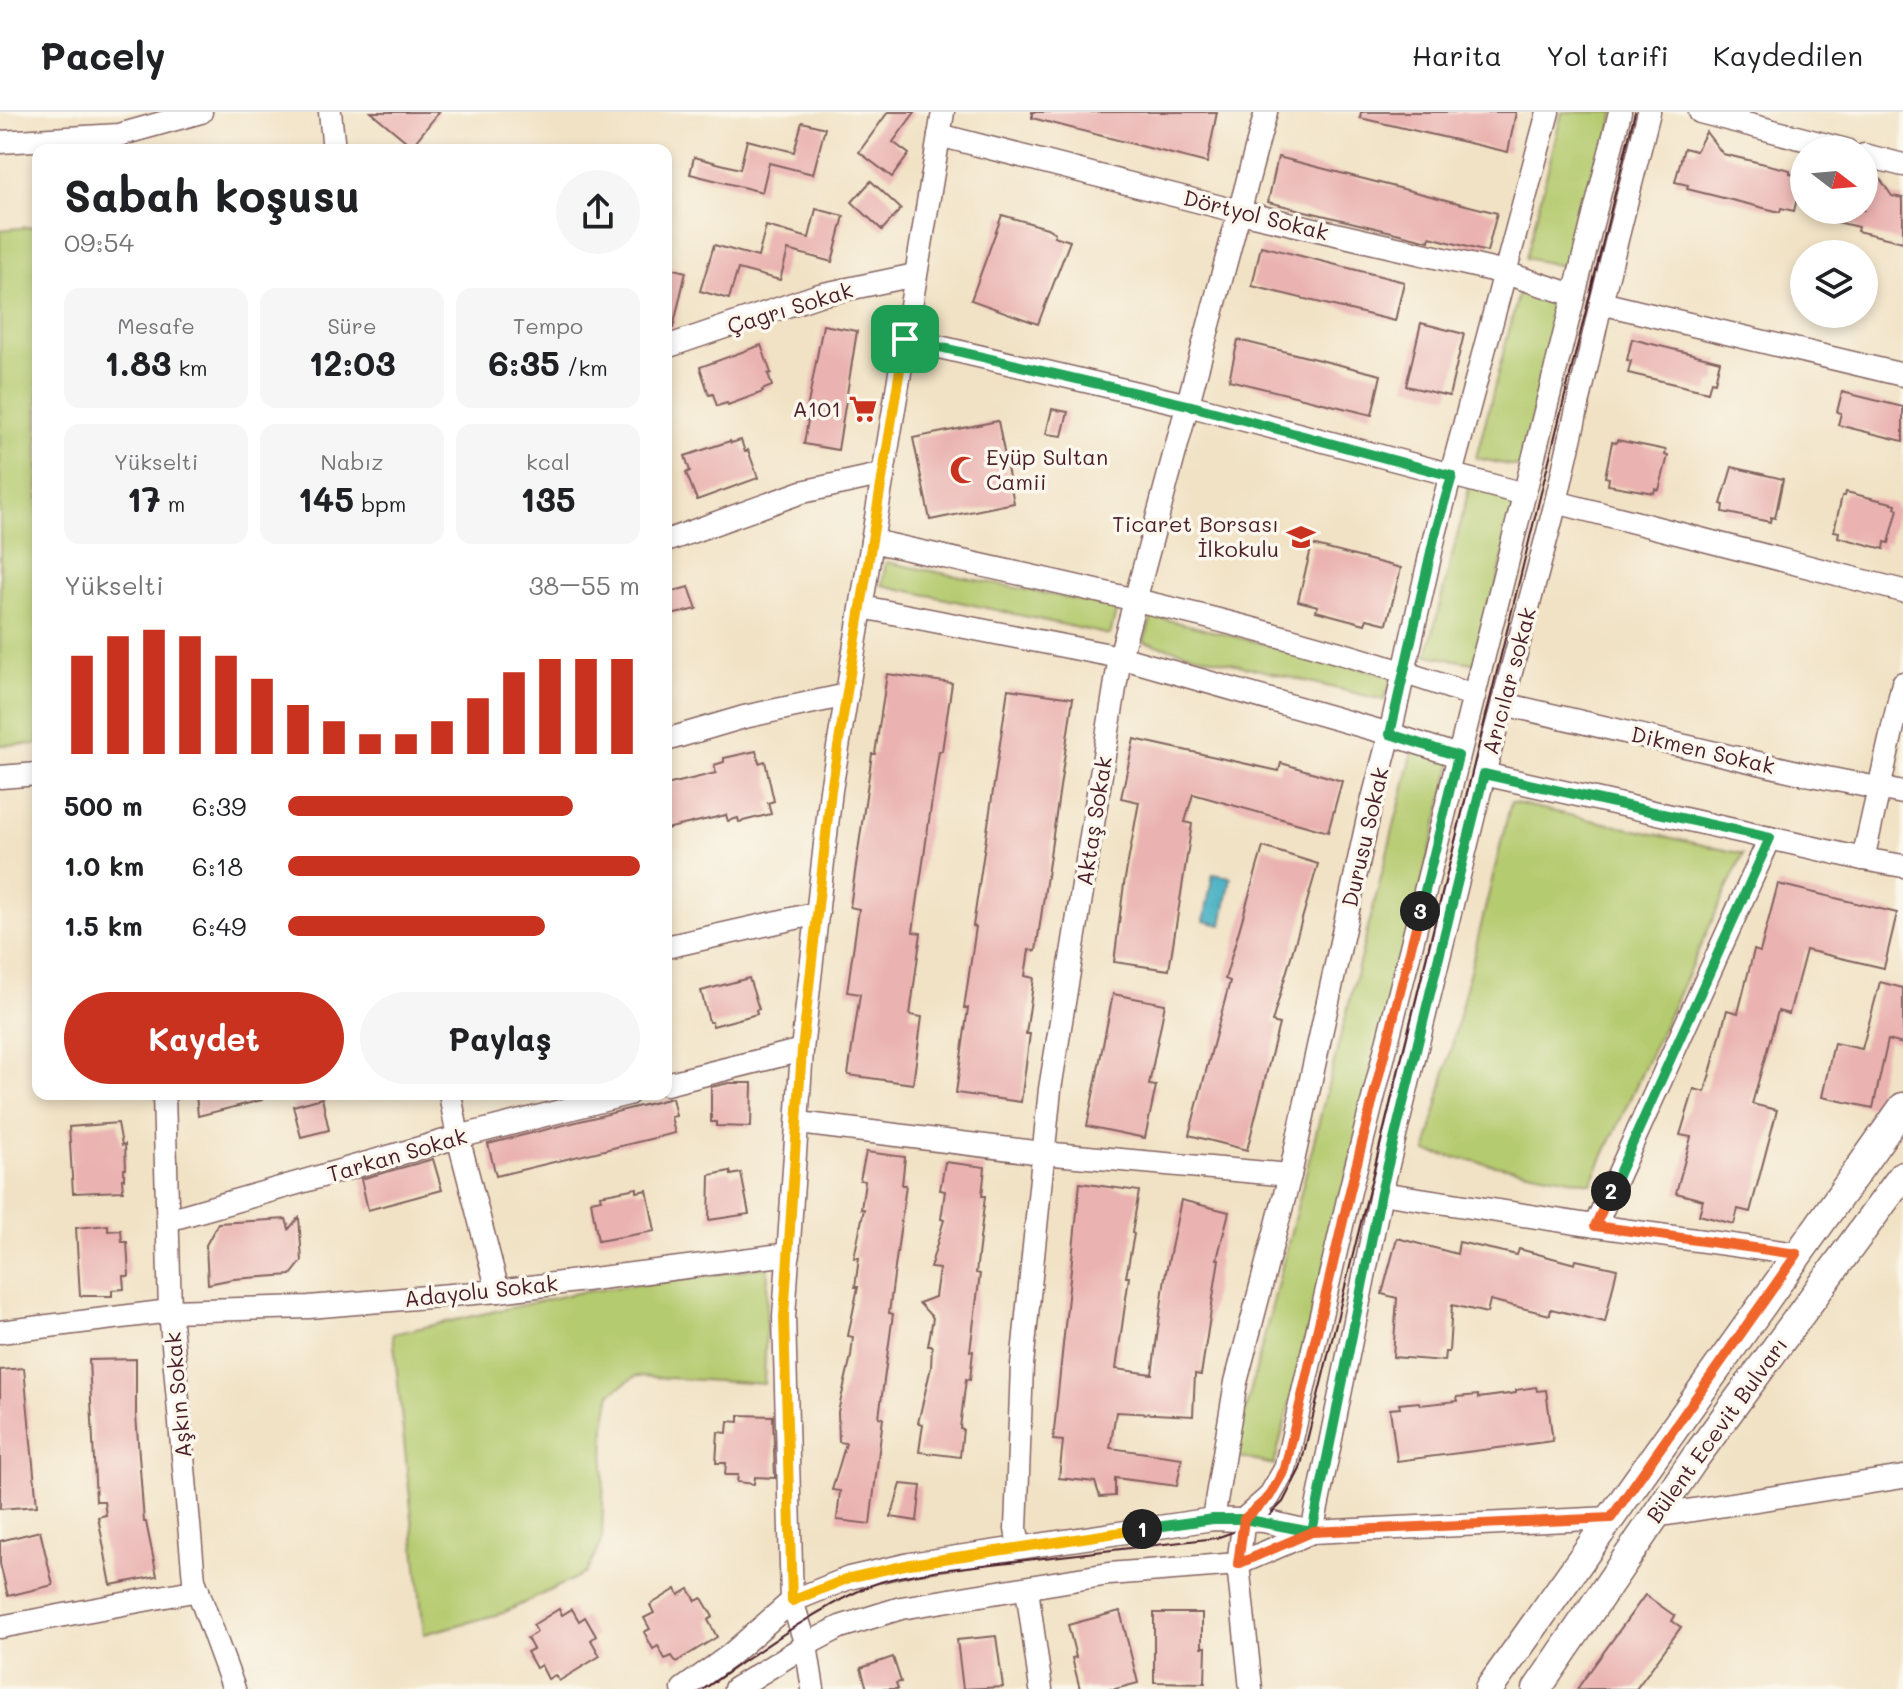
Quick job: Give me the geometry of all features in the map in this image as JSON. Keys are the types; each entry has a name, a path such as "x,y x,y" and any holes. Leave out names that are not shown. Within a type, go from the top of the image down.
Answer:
{"main road":[{"name":"Bülent Ecevit Bulvarı","path":"1489,1689 1903,1107"},
{"name":"Bülent Ecevit Bulvarı","path":"1537,1689 1655,1516 1903,1175"}],"street":[{"path":"119,142 121,112"},
{"path":"0,142 119,142 201,112"},
{"path":"330,112 333,144"},
{"path":"813,1689 803,1635 792,1601 784,1317 802,1050 831,790 943,112"},
{"name":"Aktaş Sokak","path":"1019,1547 1016,1529 1022,1365 1050,1089 1120,657 1266,112"},
{"name":"Durusu Sokak","path":"1213,1519 1236,1382 1290,1175 1435,534 1548,112"},
{"path":"1251,1689 1238,1564 1244,1519 1269,1497 1285,1469 1350,1191 1620,112"},
{"name":"Arıcılar sokak","path":"1312,1532 1381,1193 1484,774 1556,502 1649,112"},
{"path":"1700,112 1792,136"},
{"name":"Dörtyol Sokak","path":"939,135 1240,212 1505,273 1574,295"},
{"path":"1878,159 1903,165"},
{"name":"Çagrı Sokak","path":"672,345 819,295 915,275"},
{"path":"1601,303 1903,375"},
{"path":"905,339 1188,405 1524,494"},
{"path":"672,539 802,492 884,474"},
{"path":"1556,502 1903,591"},
{"path":"872,541 1136,600 1403,671 1474,696"},
{"path":"862,607 1120,657 1458,756"},
{"path":"1863,859 1903,683"},
{"path":"672,738 744,717 847,695"},
{"name":"Dikmen Sokak","path":"1504,704 1791,771 1903,793"},
{"path":"0,777 32,774"},
{"path":"1484,774 1903,866"},
{"path":"1595,1226 1770,838"},
{"path":"672,946 818,913"},
{"path":"672,1082 802,1050"},
{"name":"Aşkın Sokak","path":"164,1100 170,1311 194,1580 234,1689"},
{"path":"451,1100 498,1291"},
{"name":"Tarkan Sokak","path":"168,1220 458,1137 604,1100"},
{"path":"799,1123 1043,1153 1290,1175"},
{"path":"1381,1193 1797,1254"},
{"name":"Adayolu Sokak","path":"0,1332 170,1311 309,1307 498,1291 789,1254"},
{"path":"1655,1516 1903,1477"},
{"path":"683,1689 729,1656 792,1601 849,1578 910,1564 1213,1519 1244,1519 1312,1532 1611,1518"},
{"path":"735,1689 803,1635 901,1608 1109,1574 1238,1564 1312,1532"},
{"path":"1027,1589 1041,1689"},
{"path":"0,1627 198,1590"}],"green space":[{"path":"1562,112 1615,112 1575,269 1526,258"},
{"path":"32,227 32,744 0,745 0,230"},
{"path":"1520,288 1565,300 1524,468 1476,458"},
{"path":"1470,485 1517,498 1478,664 1427,655"},
{"path":"886,562 1117,608 1110,635 882,585"},
{"path":"1152,616 1393,676 1384,700 1144,642"},
{"path":"1413,751 1453,760 1274,1465 1234,1456"},
{"path":"1511,802 1743,854 1591,1183 1426,1152"},
{"path":"768,1267 764,1384 636,1376 611,1393 605,1425 602,1542 586,1573 503,1613 424,1634 393,1334 576,1293"}],"water":[{"path":"1213,874 1231,877 1222,925 1204,921"}],"building":[{"path":"371,112 439,112 414,144 410,144"},
{"path":"888,112 915,112 893,142 909,154 892,177 859,152"},
{"path":"1032,112 1217,112 1207,163 1032,118"},
{"path":"1361,112 1516,112 1508,152 1360,118"},
{"path":"802,122 825,128 813,174 769,163 762,192 690,174 694,157 740,169 747,140 794,152"},
{"path":"1706,132 1723,154 1790,170 1790,210 1781,208 1780,212 1687,189 1688,185 1675,182 1684,148 1696,151"},
{"path":"1278,157 1497,213 1487,252 1268,202"},
{"path":"1878,176 1892,196 1903,198 1903,242 1857,231 1858,227 1845,224 1878,224"},
{"path":"871,181 901,209 882,230 852,202"},
{"path":"816,209 844,216 832,262 788,250 780,280 738,269 729,299 700,291 714,245 758,257 766,226 809,238"},
{"path":"1002,215 1047,228 1055,233 1054,236 1070,241 1038,324 971,300"},
{"path":"1261,246 1404,282 1395,321 1252,286"},
{"path":"672,268 686,272 672,328"},
{"path":"1421,323 1464,334 1449,396 1406,386"},
{"path":"823,325 857,331 838,450 804,444 808,420 805,420"},
{"path":"1632,339 1720,361 1715,382 1711,381 1708,392 1628,373 1631,361 1627,360"},
{"path":"1238,340 1381,375 1372,415 1229,380"},
{"path":"761,345 771,373 768,374 772,386 728,405 717,406 713,394 709,395 700,367"},
{"path":"1842,392 1903,407 1903,441 1838,425 1841,413 1837,412"},
{"path":"1052,409 1068,412 1062,436 1046,434"},
{"name":"Eyüp Sultan Camii","path":"998,421 1014,503 930,520 913,438"},
{"path":"741,440 758,478 697,500 686,473 690,471 685,456"},
{"path":"1617,440 1666,450 1665,455 1668,456 1659,490 1655,489 1654,493 1608,485 1609,478 1605,477 1612,442 1616,443"},
{"path":"1732,467 1783,479 1775,518 1771,517 1770,522 1723,512 1724,505 1721,504"},
{"path":"1846,492 1896,504 1895,508 1898,509 1889,543 1885,542 1884,549 1838,537 1839,532 1834,531 1842,496"},
{"path":"1312,545 1401,568 1387,624 1367,619 1365,624 1316,611 1318,606 1298,601"},
{"path":"689,587 697,609 672,615 672,591"},
{"path":"887,674 952,683 913,932 921,933 910,1015 922,1017 913,1084 848,1075 860,994 847,992 859,909 850,907"},
{"path":"1008,689 1073,698 1036,951 1029,950 1025,976 1034,978 1021,1102 956,1093 968,1008 964,1008 976,927 973,926"},
{"path":"1134,739 1279,771 1281,763 1342,781 1328,832 1193,794 1185,822 1192,824 1169,970 1114,962 1139,802 1121,798"},
{"path":"756,751 759,763 765,761 774,801 768,803 771,814 739,822 738,818 728,821 726,815 672,828 672,784 716,773 714,765 724,762 724,758"},
{"path":"1263,847 1318,864 1272,1022 1279,1024 1247,1150 1189,1135 1230,981 1225,979"},
{"path":"1778,884 1897,913 1884,968 1806,950 1789,1014 1778,1011 1752,1104 1777,1110 1750,1212 1738,1209 1734,1224 1699,1215 1703,1200 1676,1193 1691,1137 1680,1135 1694,1089 1705,1092 1727,1010 1738,1013 1754,950 1760,952"},
{"path":"749,978 759,1009 756,1010 757,1014 713,1026 709,1022 701,991"},
{"path":"1880,982 1903,988 1903,1044 1888,1040 1873,1108 1822,1097 1834,1043 1862,1049"},
{"path":"1113,994 1165,1004 1149,1085 1156,1086 1145,1138 1087,1126"},
{"path":"752,1083 751,1127 716,1126 716,1122 711,1122 711,1087"},
{"path":"672,1098 676,1116 671,1117 675,1133 496,1176 488,1144"},
{"path":"197,1100 262,1100 198,1116"},
{"path":"322,1100 329,1130 301,1137 293,1106"},
{"path":"118,1123 122,1145 125,1144 123,1191 73,1193 69,1127"},
{"path":"866,1152 905,1157 902,1185 906,1185 889,1313 893,1314 879,1417 883,1418 870,1524 837,1520 840,1491 832,1490 846,1443 839,1442 838,1412 851,1356 853,1337 848,1336 858,1287 855,1287 859,1258 854,1258 864,1209 861,1209 865,1181 860,1180"},
{"path":"433,1159 442,1190 368,1210 361,1179"},
{"path":"945,1162 985,1167 982,1196 985,1196 976,1273 980,1274 970,1351 973,1351 970,1380 966,1379 960,1428 963,1429 960,1457 919,1452 923,1424 918,1423 931,1367 932,1346 928,1346 933,1318 919,1303 935,1297 939,1269 930,1268 944,1220 941,1219 945,1191 940,1190"},
{"path":"730,1171 731,1175 741,1173 749,1214 709,1220 710,1175"},
{"path":"1080,1183 1139,1191 1116,1369 1152,1374 1165,1277 1181,1200 1229,1212 1217,1259 1201,1375 1195,1374 1193,1416 1116,1412 1110,1448 1182,1458 1177,1486 1115,1478 1115,1496 1100,1497 1095,1482 1059,1478 1063,1441 1053,1440"},
{"path":"637,1188 637,1192 647,1190 655,1231 598,1241 591,1201 601,1199 600,1195"},
{"path":"299,1217 302,1261 291,1275 208,1284 206,1245 218,1223 286,1219 289,1229"},
{"path":"108,1225 108,1231 121,1230 122,1242 127,1242 129,1276 123,1276 124,1289 112,1290 112,1296 80,1296 76,1228"},
{"path":"1397,1238 1457,1254 1459,1242 1517,1255 1519,1249 1575,1264 1576,1260 1617,1269 1605,1322 1551,1309 1550,1315 1490,1300 1487,1313 1452,1305 1449,1352 1445,1352 1444,1361 1393,1357 1397,1298 1382,1294"},
{"path":"136,1359 136,1415 144,1522 157,1576 111,1585 98,1517 106,1515 104,1501 96,1501 89,1360"},
{"path":"24,1368 37,1506 0,1509 0,1370"},
{"path":"1536,1387 1537,1391 1546,1390 1553,1441 1397,1461 1390,1409 1400,1408 1399,1404 1458,1401 1457,1397 1478,1395 1478,1398"},
{"path":"739,1415 773,1416 775,1478 755,1477 754,1484 737,1482 738,1475 725,1475 726,1463 716,1463 718,1432 727,1433 728,1421 739,1422"},
{"path":"901,1484 921,1486 917,1521 891,1517"},
{"path":"40,1531 53,1585 8,1596 0,1564 0,1541"},
{"path":"676,1589 679,1595 689,1589 696,1601 702,1598 713,1617 708,1620 717,1637 676,1662 672,1656 665,1659 658,1646 653,1649 644,1632 650,1629 644,1618 654,1613 650,1605"},
{"path":"1645,1595 1675,1616 1672,1621 1681,1627 1653,1666 1636,1689 1577,1689"},
{"path":"559,1609 562,1615 572,1609 579,1621 585,1617 596,1636 591,1640 600,1656 559,1681 555,1675 548,1679 541,1665 536,1668 527,1652 533,1649 527,1638 537,1632 533,1625"},
{"path":"1120,1611 1138,1683 1115,1689 1080,1689 1068,1625"},
{"path":"1154,1613 1202,1613 1202,1647 1206,1647 1205,1683 1154,1682"},
{"path":"996,1636 1003,1687 963,1689 957,1640"},
{"path":"893,1657 901,1682 896,1683 898,1689 867,1689 861,1668"}],"tram line":[{"path":"704,1689 804,1621 845,1597 885,1581 940,1570 1216,1538 1264,1521 1283,1502 1300,1469 1635,112"}],"place":[{"name":"A101","path":"863,409"},
{"name":"Eyüp Sultan Camii","path":"964,470"},
{"name":"Ticaret Borsası İlkokulu","path":"1301,537"}],"route":[{"path":"905,339 831,790 802,1050 784,1317 792,1601 849,1578 910,1564 1213,1519 1244,1519 1264,1521 1312,1532 1381,1193 1484,774 1770,838 1595,1226 1797,1254 1611,1518 1312,1532 1238,1564 1244,1519 1269,1497 1285,1469 1458,756 1390,734 1435,534 1452,476 1188,405 905,339"}]}
